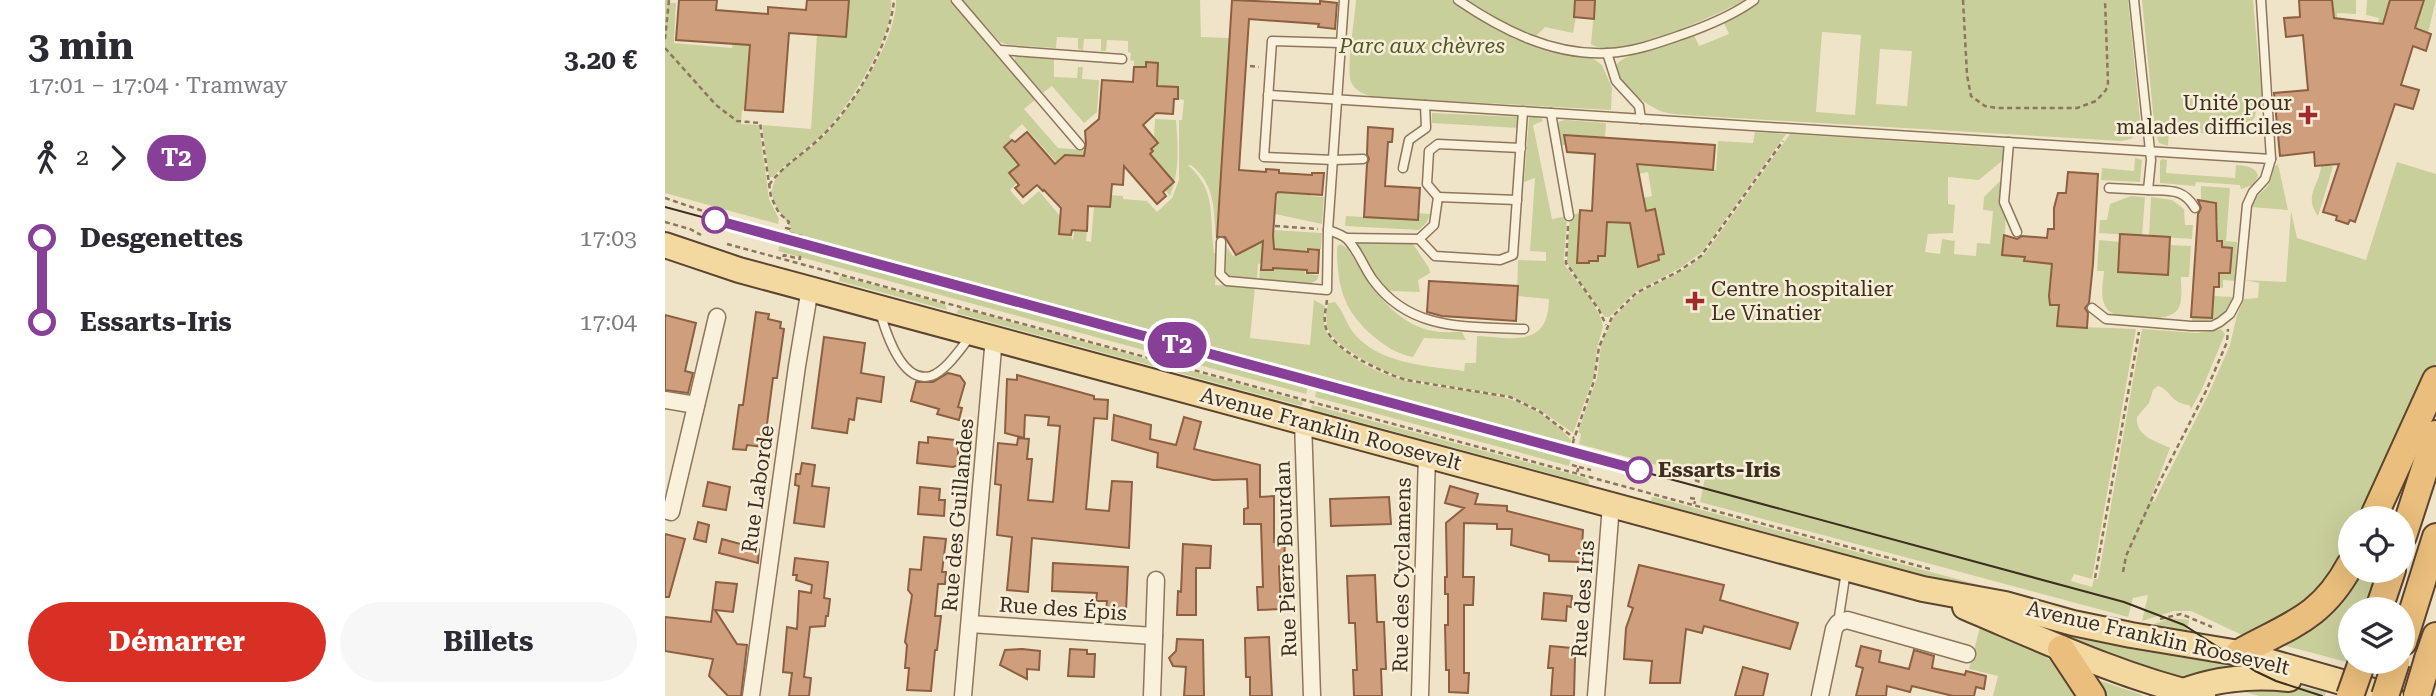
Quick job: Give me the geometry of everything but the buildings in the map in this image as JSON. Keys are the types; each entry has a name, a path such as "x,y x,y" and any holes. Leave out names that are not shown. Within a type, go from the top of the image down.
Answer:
{"highway":[{"path":"2378,506 2436,380"},
{"path":"2413,506 2436,434"},
{"path":"2415,604 2436,537"},
{"path":"2239,653 2312,614 2329,599 2339,583"},
{"path":"2417,696 2432,647"},
{"path":"2061,649 2092,696"},
{"path":"2385,696 2392,674"}],"main road":[{"name":"Avenue Franklin Roosevelt","path":"665,245 739,270"},
{"name":"Avenue Franklin Roosevelt","path":"665,260 739,270 809,271 879,306 1923,589 2005,604 2073,623 2131,635 2239,653 2354,681 2391,696"},
{"name":"Avenue Franklin Roosevelt","path":"1923,589 2061,649 2186,694"},
{"path":"2186,694 2206,683 2249,676 2354,681"}],"street":[{"name":"Rue Laborde","path":"751,696 809,271"},
{"path":"665,510 671,512 717,317"},
{"name":"Rue des Guillandes","path":"963,696 984,335"},
{"path":"665,400 696,405"},
{"name":"Rue Pierre Bourdan","path":"1303,421 1312,696"},
{"name":"Rue des Cyclamens","path":"1420,696 1427,455"},
{"name":"Rue des Iris","path":"1596,696 1611,505"},
{"path":"1151,696 1156,580"},
{"path":"1821,696 1834,629 1838,623 1847,620 1967,654"},
{"name":"Rue des Épis","path":"969,624 1154,636"}],"lane":[{"path":"956,0 1080,145"},
{"path":"1221,242 1219,269 1227,281 1327,290 1328,230 1344,0"},
{"path":"1458,0 1493,22 1532,41 1565,49 1607,53 1635,49 1696,30 1724,18 1753,0"},
{"path":"2134,0 2150,151 2148,190"},
{"path":"2092,308 2106,319 2212,326 2230,314 2238,299 2247,205 2253,192 2265,179 2270,159 2260,0"},
{"path":"1341,43 1272,41 1265,156 1363,159"},
{"path":"1000,50 1122,59"},
{"path":"1607,53 1616,81 1639,106 1641,119"},
{"path":"1268,95 2270,159"},
{"path":"1403,168 1409,140 1426,128 1425,105"},
{"path":"1419,239 1435,256 1500,260 1513,255 1523,111"},
{"path":"1551,113 1569,216"},
{"path":"2009,142 2004,202 2017,232"},
{"path":"1517,200 1438,197 1427,184 1429,151 1438,144 1521,148"},
{"path":"2109,188 2179,192 2188,197 2195,208"},
{"path":"1328,230 1347,238 1419,239 1434,225 1438,197"},
{"path":"1347,238 1375,283 1397,306 1414,316 1441,324 1524,329"},
{"path":"879,306 894,349 906,369 915,374 929,377 984,335"},
{"path":"1838,623 1847,568"}],"path":[{"path":"665,39 669,0"},
{"path":"1963,0 1966,75 1971,96 1985,106 2036,109 2088,106 2106,89 2108,76 2105,0"},
{"path":"769,185 786,166 829,130 863,82 879,53 893,17 894,1"},
{"path":"665,48 726,113 737,121 760,123 774,206 789,222 786,228 790,229 790,233 806,237 805,240 781,234"},
{"path":"1596,453 1577,448 1573,442 1594,382 1599,347 1606,326 1636,293 1679,271 1701,256 1788,134 1789,128"},
{"path":"665,198 709,214"},
{"path":"1569,216 1566,263 1599,310 1606,326"},
{"path":"665,222 690,229 705,238"},
{"path":"1275,226 1328,230"},
{"path":"718,241 796,265"},
{"path":"783,259 784,255 800,259 800,256"},
{"path":"783,259 809,271 1695,504 1696,499 1690,498"},
{"path":"1327,290 1325,319 1328,332 1358,358 1392,376 1406,380 1510,397 1539,411 1574,438"},
{"path":"2123,572 2126,556 2159,481 2206,391 2227,342 2230,314"},
{"path":"2095,578 2140,322"},
{"path":"1572,465 1591,470"},
{"path":"1577,472 1579,467"},
{"path":"1695,480 1700,482"}],"green space":[{"path":"665,0 668,0 668,3 676,3 674,43 732,48 734,31 751,32 745,110 742,110 741,124 759,125 769,199 779,219 778,224 665,193"},
{"path":"849,0 891,0 886,31 878,51 833,123 817,140 773,177 769,177 762,125 811,129 817,35 846,37"},
{"path":"896,0 950,0 1034,97 1035,100 1024,109 1058,148 1084,150 1084,156 1065,155 1056,162 1022,124 1009,136 1012,140 1004,147 1019,165 1009,173 1017,183 1010,190 1023,205 1039,191 1060,216 1059,234 1071,235 1073,241 1074,230 1087,231 1086,241 1091,242 1094,206 1110,207 1111,195 1147,201 1157,212 1172,198 1179,180 1179,120 1182,120 1184,100 1178,99 1178,87 1157,86 1158,63 1147,62 1146,67 1134,67 1134,61 1130,60 1131,53 1128,52 1128,41 1107,40 1106,51 1101,51 1101,39 1084,39 1083,50 1078,49 1078,38 1057,37 1056,48 1000,42 962,0 1200,0 1201,37 1230,38 1217,247 1210,192 1200,174 1188,165 1197,174 1207,192 1214,253 1217,253 1215,285 1255,287 1250,338 1310,345 1314,300 1325,306 1324,322 1330,337 1345,351 1384,374 1509,399 1543,415 1571,440 1570,446 1574,448 1569,466 1315,397 1319,378 1311,375 1306,394 778,251 783,234 787,235 791,228 772,196 774,182 785,167 823,137 859,92 881,54 894,16"},
{"name":"Parc aux chèvres","path":"1356,0 1451,0 1515,39 1541,49 1591,57 1602,65 1612,88 1611,110 1374,97 1364,94 1353,85 1350,76"},
{"path":"1468,0 1575,0 1573,33 1545,27 1536,36 1505,23"},
{"path":"1595,0 1744,0 1667,34 1621,47 1603,48 1591,44"},
{"path":"1760,0 2128,0 2141,129 2131,139 2121,141 1685,115 1657,109 1631,92 1618,77 1615,70 1622,60 1694,35 1699,46 1729,34 1724,23","holes":["1822,32 1861,35 1855,115 1816,112","1880,49 1912,51 1907,106 1876,104"]},
{"path":"2142,0 2253,0 2262,99 2258,100 2252,121 2216,134 2169,131 2168,146 2159,143 2155,132"},
{"path":"2332,0 2356,0 2356,14 2337,13 2337,19 2334,19"},
{"path":"2367,0 2390,0 2382,25 2378,23 2379,18 2366,15"},
{"path":"2424,0 2436,0 2428,33 2415,28"},
{"path":"1015,57 1054,57 1054,77 1077,78 1078,67 1083,67 1082,79 1099,80 1097,112 1084,123 1052,86 1043,93 1015,61"},
{"path":"1432,113 1519,117 1519,128 1432,123"},
{"path":"1529,117 1541,117 1543,121 1533,125 1552,219 1567,216 1564,258 1566,267 1590,298 1603,327 1597,348 1594,377 1573,433 1540,410 1510,396 1406,379 1386,371 1339,343 1326,323 1328,303 1335,302 1352,331 1362,342 1375,350 1403,362 1464,371 1465,363 1476,363 1477,336 1527,337 1543,326 1549,299 1517,296 1518,260 1546,261 1546,252 1530,251 1535,178 1524,182"},
{"path":"1155,119 1176,120 1177,168 1173,187 1170,196 1165,190 1174,182 1150,154 1153,151 1151,149 1158,143 1154,138"},
{"path":"1566,120 1606,123 1605,138 1564,135 1566,145 1562,145 1558,124"},
{"path":"1755,132 1786,134 1702,252 1680,268 1635,292 1609,317 1605,317 1568,265 1570,215 1580,213 1577,263 1598,261 1598,256 1605,256 1607,222 1630,223 1639,267 1650,265 1650,262 1658,260 1658,255 1664,253 1655,210 1642,212 1643,198 1652,196 1648,172 1639,174 1619,161 1716,170 1718,141 1753,143"},
{"path":"1790,134 2004,148 2003,160 1979,180 1948,177 1948,204 1955,205 1953,233 1928,234 1925,252 1940,254 1942,239 1955,241 1954,254 1976,256 1977,243 1990,244 1993,211 1983,210 1984,197 2000,181 2004,235 2025,257 2025,261 2044,263 2053,260 2049,287 2051,305 2059,305 2057,326 2136,329 2092,579 2074,574 2071,581 2092,587 2094,579 2098,579 2142,329 2197,333 2221,329 2225,334 2191,409 2189,405 2178,402 2158,386 2137,417 2137,424 2143,433 2170,448 2150,500 2154,502 2209,393 2230,345 2244,299 2258,298 2259,283 2245,280 2286,282 2291,211 2297,238 2366,260 2397,162 2436,174 2436,362 2372,506 2338,506 2338,579 2256,636 2242,635 2191,611 2174,611 2142,621 2148,595 2133,598 2128,617 1700,502 1705,478 1579,444 1581,434 1578,432 1597,378 1601,345 1613,318 1636,295 1687,268 1705,254"},
{"path":"2135,158 2142,160 2140,182 2101,180 2102,168 2134,171"},
{"path":"2162,159 2167,160 2166,173 2235,178 2236,165 2253,168 2258,176 2253,185 2241,189 2240,185 2196,182 2195,186 2160,183"},
{"path":"2278,164 2288,210 2251,207 2269,184"},
{"path":"2321,166 2333,167 2318,216 2312,196"},
{"path":"2201,186 2230,188 2226,241 2237,242 2235,281 2223,280 2223,288 2219,287 2219,273 2230,273 2232,248 2222,247 2222,241 2217,241 2216,203 2201,200"},
{"path":"1278,192 1324,197 1322,224 1275,214"},
{"path":"2131,196 2145,197 2142,236 2099,233 2100,220 2107,220 2110,204"},
{"path":"2151,197 2172,200 2184,209 2185,225 2193,225 2192,239 2149,236"},
{"path":"1418,213 1430,214 1419,230 1345,226 1346,216 1418,220"},
{"path":"1273,230 1322,233 1321,249 1307,248 1306,252 1274,249"},
{"path":"1266,239 1262,263 1258,264 1257,281 1231,278 1226,274 1224,243 1233,256"},
{"path":"2099,240 2120,242 2118,272 2167,275 2170,245 2191,246 2189,277 2181,277 2178,309 2165,317 2143,319 2121,316 2107,309 2102,296 2104,271 2097,271"},
{"path":"1361,241 1413,244 1430,273 1418,280 1420,292 1391,291 1385,288 1355,245"},
{"path":"1340,244 1347,248 1380,297 1401,317 1428,330 1462,332 1466,340 1424,338 1413,357 1396,352 1378,340 1348,307 1338,274 1337,247"},
{"path":"1260,268 1305,270 1305,274 1319,275 1317,280 1310,284 1259,281"},
{"path":"840,276 945,304 947,310 839,281"},
{"path":"2213,296 2233,297 2228,311 2212,320 2192,321 2192,317"},
{"path":"960,308 1303,403 1302,406 956,313"},
{"path":"1312,405 1586,478 1589,484 1311,409"},
{"path":"1652,497 2005,592 2003,596 1651,501"},
{"path":"2342,583 2374,583 2369,597 2338,597 2338,660 2275,643"},
{"path":"2008,613 2213,657 2233,670 2190,684 2137,667"},
{"path":"2170,618 2189,620 2186,637 2141,629"},
{"path":"1980,627 2041,650 2047,658 2058,664 2086,696 1993,696 1998,676 1969,669"},
{"path":"2089,677 2140,694 2143,696 2098,696"},
{"path":"2220,685 2293,685 2326,692 2325,696 2259,696"}],"tram line":[{"path":"665,207 2124,602 2184,625 2255,671 2276,681 2322,696"},
{"name":"T2","path":"715,220 1639,470"}],"place":[{"name":"Unité pour malades difficiles","path":"2308,115"},
{"name":"Centre hospitalier Le Vinatier","path":"1695,301"},
{"name":"Essarts-Iris","path":"1639,470"}]}
